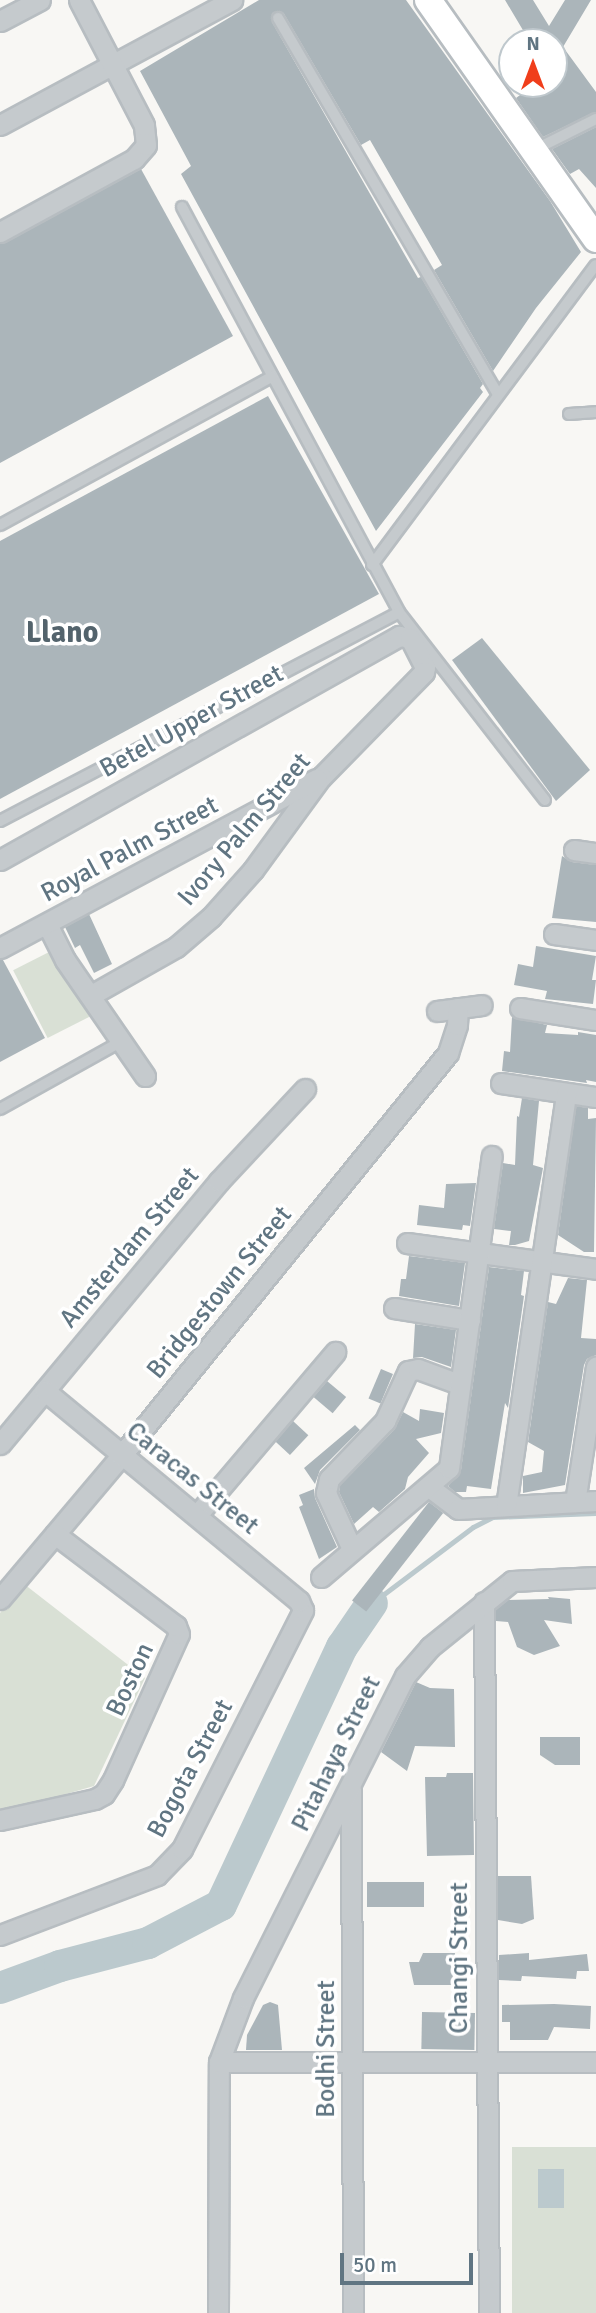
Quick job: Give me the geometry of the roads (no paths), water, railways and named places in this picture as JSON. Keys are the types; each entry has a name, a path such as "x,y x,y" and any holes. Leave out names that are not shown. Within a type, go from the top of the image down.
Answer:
{"main road":[{"path":"428,0 596,239"}],"street":[{"path":"0,21 40,0"},
{"path":"0,232 134,159 146,145 144,125 79,0"},
{"path":"0,125 232,0"},
{"name":"Betel Upper Street","path":"0,860 399,636 410,638"},
{"name":"Ivory Palm Street","path":"91,995 176,947 211,917 260,861 321,777 424,672 425,667 410,638"},
{"name":"Royal Palm Street","path":"0,948 321,777"},
{"path":"574,850 596,853"},
{"path":"47,924 65,960 145,1076"},
{"path":"554,934 596,940"},
{"path":"437,1011 482,1005"},
{"name":"Bridgestown Street","path":"0,1599 121,1456 448,1053 457,1025 458,1008"},
{"path":"520,1008 596,1020"},
{"path":"501,1083 596,1097"},
{"name":"Amsterdam Street","path":"0,1444 219,1181 305,1089"},
{"path":"506,1506 566,1093"},
{"path":"321,1577 449,1468 492,1156"},
{"path":"407,1242 596,1269"},
{"path":"394,1308 470,1320"},
{"path":"198,1515 335,1352"},
{"path":"575,1502 596,1367"},
{"path":"352,1549 326,1493 329,1479 385,1421 408,1371 418,1369 459,1384"},
{"name":"Caracas Street","path":"45,1391 121,1456 198,1515 299,1601 303,1610"},
{"path":"429,1487 458,1509 596,1501"},
{"name":"Boston","path":"0,1820 95,1799 104,1794 113,1780 179,1634 176,1626 55,1534"},
{"name":"Pitahaya Street","path":"219,2062 243,1997 405,1676 430,1647 512,1581 596,1577"},
{"name":"Changi Street","path":"484,1602 489,2313"},
{"name":"Bogota Street","path":"0,1935 157,1875 182,1849 303,1610"},
{"name":"Bodhi Street","path":"351,1785 353,2313"},
{"path":"218,2313 219,2062 596,2062"}],"lane":[{"path":"278,18 498,395"},
{"path":"533,150 596,118"},
{"path":"181,207 398,612 545,800"},
{"path":"372,565 596,265"},
{"path":"0,524 272,377"},
{"path":"569,414 596,412"},
{"path":"0,821 398,612"},
{"path":"0,1109 121,1041"}],"waterway":[{"path":"372,1603 473,1527 493,1517 596,1513"},
{"path":"0,1988 60,1966 148,1943 221,1905 342,1647 372,1603"}],"district":[{"name":"Llano","path":"62,633"}]}
